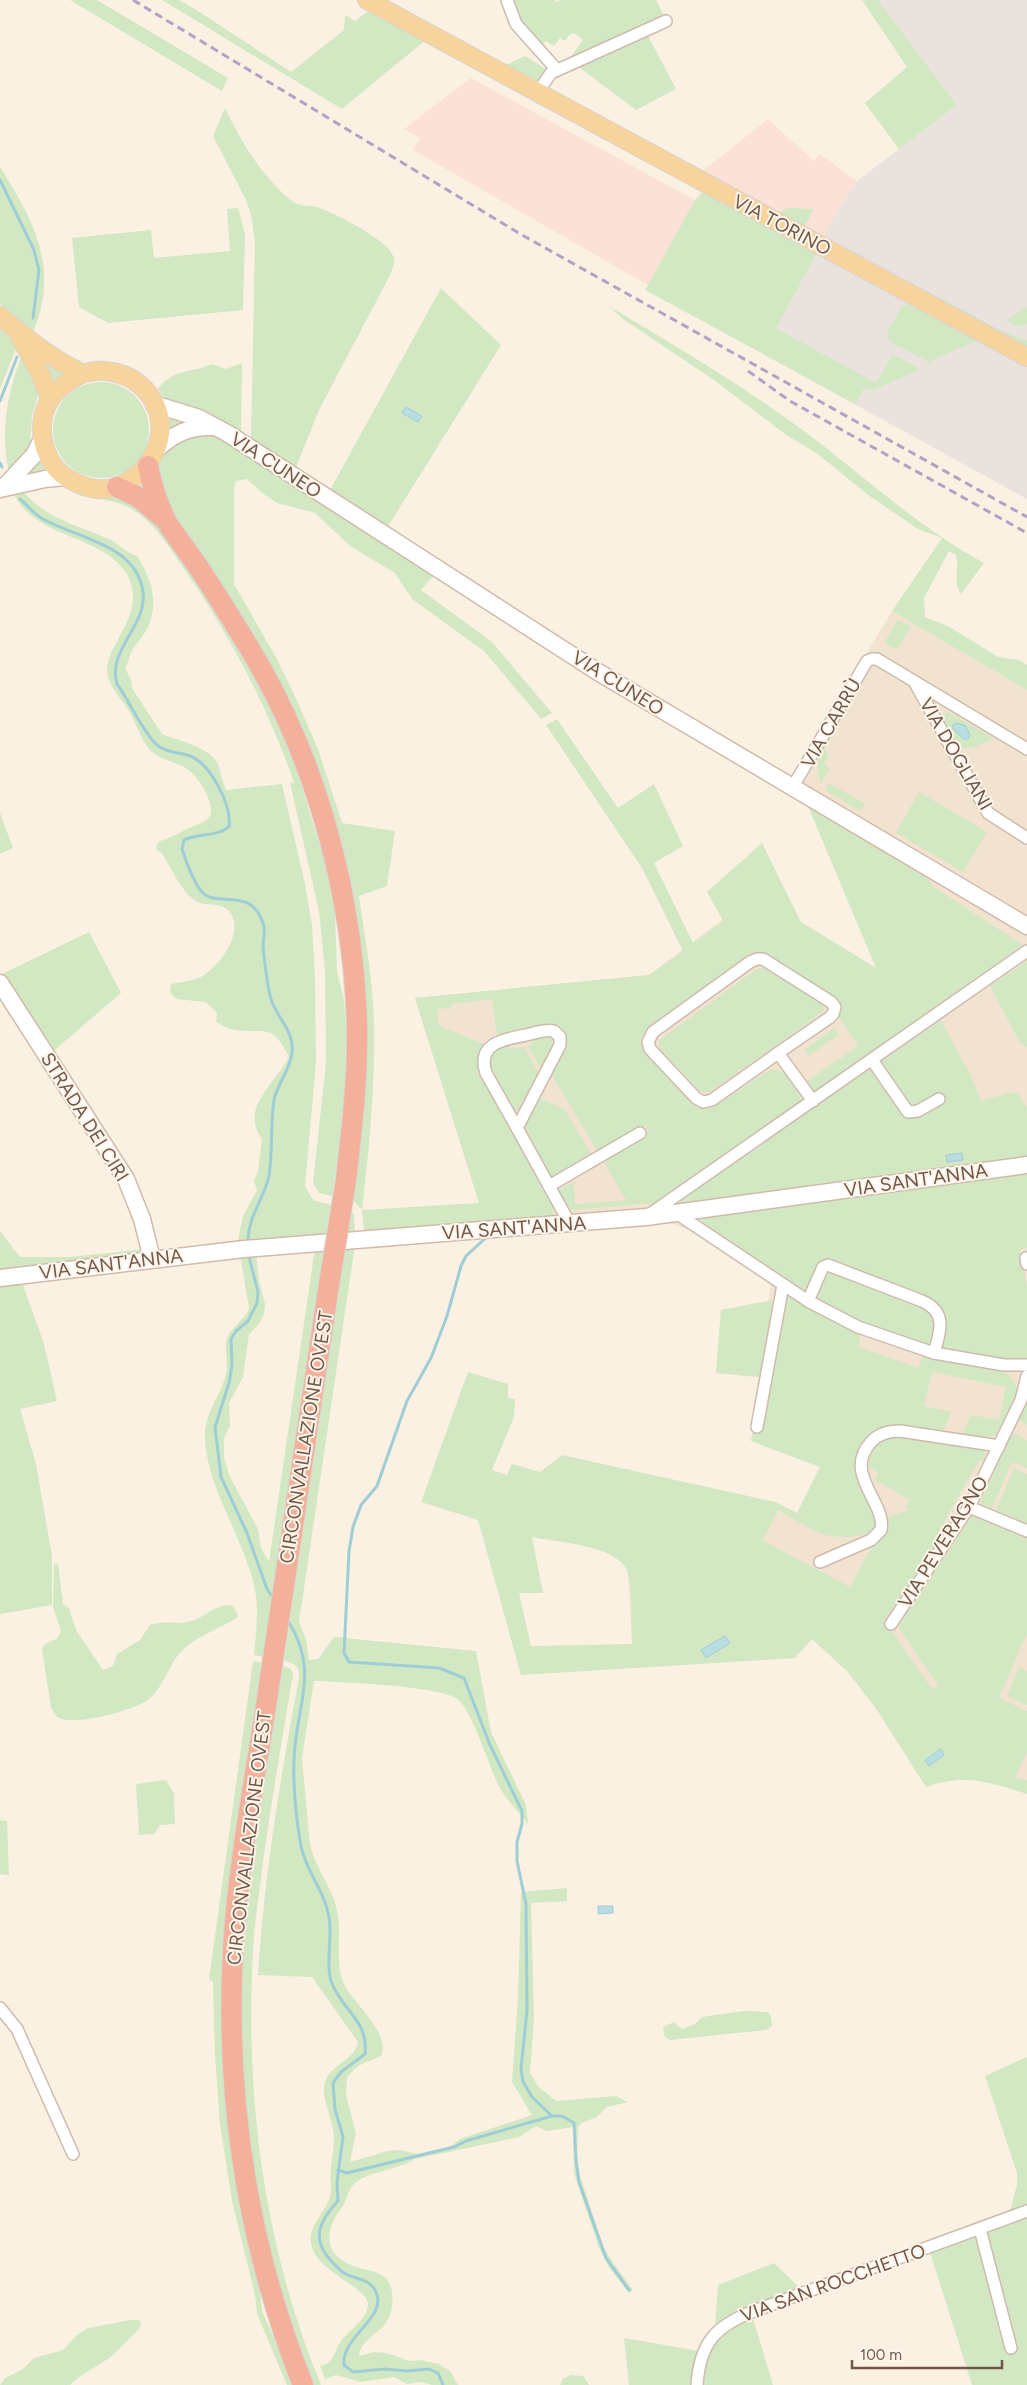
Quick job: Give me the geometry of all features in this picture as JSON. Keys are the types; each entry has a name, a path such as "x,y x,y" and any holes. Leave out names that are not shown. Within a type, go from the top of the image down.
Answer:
{"highway":[{"path":"153,457 154,490 167,522"},
{"path":"117,487 138,497 167,522"},
{"name":"CIRCONVALLAZIONE OVEST","path":"167,522 244,638 277,698 305,764 329,841 346,922 357,1025 353,1119 346,1180 290,1538 242,1864 234,1940 232,2002 233,2085 240,2149 258,2245 276,2310 303,2385"}],"main road":[{"name":"VIA TORINO","path":"367,0 1025,355"},
{"path":"0,316 55,358 83,373"},
{"path":"14,328 33,359 50,399"},
{"name":"VIA CUNEO","path":"97,370 114,372 131,378 144,389 154,404 159,418 160,434 153,457 134,479 117,487 99,489 81,486 65,477 54,467 46,453 42,438 43,418 50,399 63,384 83,373 97,370"}],"street":[{"path":"506,0 516,24 557,70"},
{"path":"537,93 548,75 666,21"},
{"name":"VIA CUNEO","path":"154,404 184,412 216,427 598,672 1027,926"},
{"name":"VIA CUNEO","path":"153,457 170,438 183,430 199,427 216,427"},
{"path":"1,489 28,462 42,438"},
{"path":"1,489 44,478 65,477"},
{"name":"VIA CARRÙ","path":"792,788 867,661 872,658 876,659 914,682"},
{"path":"914,682 1027,749"},
{"name":"VIA DOGLIANI","path":"914,682 988,813 1027,838"},
{"path":"646,1217 1027,951"},
{"path":"760,958 831,1002 835,1007 835,1011 829,1018 778,1053 712,1100 703,1102 696,1098 650,1049 648,1040 653,1032 750,962 760,958"},
{"name":"STRADA DEI CIRI","path":"0,983 98,1132 126,1180 142,1219 152,1258"},
{"path":"517,1128 560,1045 560,1037 554,1031 501,1040 494,1043 487,1053 484,1064 486,1073 570,1224"},
{"path":"778,1053 813,1101"},
{"path":"872,1060 908,1112 918,1111 939,1100"},
{"path":"550,1186 640,1133"},
{"name":"VIA SANT'ANNA","path":"0,1278 152,1258 248,1248 646,1217 1027,1165"},
{"path":"676,1213 808,1301 858,1327 934,1353 1004,1365 1027,1365"},
{"path":"808,1301 823,1268 828,1265 922,1301 933,1308 941,1325 934,1353"},
{"path":"757,1427 783,1285"},
{"name":"VIA PEVERAGNO","path":"891,1624 969,1507 1023,1394 1027,1376"},
{"path":"820,1562 871,1540 881,1530 881,1520 866,1487 862,1470 864,1454 874,1439 888,1432 900,1431 999,1446"},
{"path":"969,1507 1027,1531"},
{"path":"0,2008 17,2029 73,2154"},
{"name":"VIA SAN ROCCHETTO","path":"698,2385 700,2364 706,2347 714,2334 730,2321 1027,2211"},
{"path":"980,2229 1011,2348"}],"shaded area":[{"path":"878,0 1027,0 1027,340 1000,330 823,237 857,181 957,105"},
{"path":"471,78 695,200 648,285 413,150 420,138 404,129"},
{"path":"768,119 814,161 820,154 857,181 839,208 822,240 700,173"},
{"path":"818,251 1027,364 1027,499 761,353"},
{"path":"892,611 1027,690 1027,1780 1015,1779 985,1740 926,1787 877,1710 848,1672 812,1639 795,1658 632,1644 628,1572 775,1502 797,1513 820,1467 751,1441 763,1378 716,1373 721,1310 768,1301 771,1283 689,1230 664,1221 489,1235 415,998 649,975 756,894 876,968 908,940 791,780"}],"green space":[{"path":"70,0 97,0 228,78 222,91"},
{"path":"162,0 179,0 291,72 344,30 345,15 355,21 371,9 427,39 342,109"},
{"path":"510,0 555,0 556,2 561,0 656,0 665,18 572,60 570,58 583,40 574,33 570,34 565,41 560,38 554,46 546,41 540,47 519,24"},
{"path":"862,0 878,0 957,105 899,149 865,103 907,67"},
{"path":"647,34 676,89 636,110 576,65"},
{"path":"525,56 546,69 538,85 504,66"},
{"path":"225,108 253,157 280,191 297,204 325,210 361,228 384,244 394,259 389,277 319,410 295,470 251,441 255,242 251,214 245,198 213,136"},
{"path":"0,167 33,226 43,266 44,287 41,309 33,332 0,304"},
{"path":"705,189 818,251 776,328 876,383 893,354 920,369 874,390 864,388 855,404 645,290 695,200"},
{"path":"238,208 245,234 243,310 108,323 79,307 72,238 151,230 154,258 230,251 227,209"},
{"path":"783,209 814,209 803,229 779,216"},
{"path":"908,281 1000,330 1027,340 1027,347 1019,345 906,285"},
{"path":"441,288 501,345 387,528 329,492"},
{"path":"913,302 980,339 929,362 889,341 887,333 901,307"},
{"path":"609,306 757,398 804,431 937,534 984,563 961,594 957,584 956,555 949,551 924,598 925,617 948,626 998,657 1019,660 1027,665 1027,690 892,611 942,538 918,529 868,495 819,455 785,434 714,380 623,319"},
{"path":"1027,307 1027,324 1021,327 1006,321"},
{"path":"0,326 17,346 0,389"},
{"path":"23,353 39,393 32,416 30,447 9,472 6,457 5,427 9,397"},
{"path":"43,359 66,374 51,386 40,361"},
{"path":"242,363 241,435 165,399 158,389 170,377 183,372 212,364 226,369"},
{"path":"101,382 119,386 135,396 145,412 149,430 145,448 135,464 119,474 101,478 83,474 67,464 57,448 53,430 57,412 67,396 83,386"},
{"path":"165,412 198,423 167,433"},
{"path":"202,433 217,436 435,574 421,590 492,642 552,713 541,719 484,651 412,599 395,573 350,546 315,513 277,503 247,479 236,481 234,488 234,584 277,659 299,705 319,752 342,823 395,831 387,886 359,896 374,1012 374,1074 362,1210 353,1200 365,1085 329,809 172,514 160,487 157,467 159,458 164,450 173,444"},
{"path":"39,456 49,472 20,478"},
{"path":"24,492 43,509 64,521 111,540 137,556 142,564 150,582 153,610 147,629 132,651 125,669 131,679 132,688 162,734 210,754 219,767 226,790 282,784 305,884 312,925 316,1062 305,1186 313,1200 331,1205 326,1237 237,1245 243,1216 257,1190 254,1181 258,1171 262,1139 256,1128 255,1117 257,1107 262,1096 289,1057 278,1039 272,1034 261,1031 230,1029 216,1022 217,1013 206,1002 176,999 170,992 171,984 201,977 208,973 227,950 234,931 234,922 227,909 218,905 198,903 194,900 180,884 162,853 156,849 158,842 208,819 211,810 210,803 196,777 182,766 157,756 151,751 109,679 107,668 110,656 129,617 133,603 132,588 126,573 102,551 54,529 39,521 25,510 14,495"},
{"path":"114,498 131,503 139,508 170,541 244,656 273,712 295,764 322,852 335,911 337,972 344,999 346,1028 345,1088 342,1133 332,1196 319,1193 313,1183 326,1063 325,971 319,911 290,783 294,782 272,726 246,672 217,619 152,525 126,506 113,501 103,500"},
{"path":"898,620 911,627 897,650 884,643"},
{"path":"948,712 994,738 975,747 960,749 941,716"},
{"path":"557,719 618,808 654,784 683,846 654,863 693,943 723,921 707,892 762,843 801,922 876,968 807,804 926,875 931,885 1023,945 814,1092 807,1081 858,1046 838,1017 841,1010 839,1001 764,952 758,951 748,955 647,1028 640,1041 643,1050 697,1108 714,1107 771,1069 787,1075 804,1099 654,1203 570,1210 559,1190 574,1182 575,1204 626,1200 602,1159 649,1132 646,1126 599,1154 551,1074 564,1049 547,1026 497,1036 492,999 452,1004 451,1008 437,1009 439,1026 484,1044 480,1060 482,1077 553,1205 553,1220 364,1233 362,1210 479,1203 415,998 649,975 683,951 642,868 546,725"},
{"path":"831,729 836,729 825,748 828,755 824,764 830,768 821,783 817,768 819,755"},
{"path":"829,783 865,804 860,811 825,790"},
{"path":"919,792 987,832 963,872 896,833"},
{"path":"0,813 13,848 0,854"},
{"path":"89,932 121,993 51,1053 0,975"},
{"path":"1027,961 1027,1047 1020,1043 990,986"},
{"path":"758,968 766,968 818,1000 823,1004 824,1009 820,1014 710,1092 701,1092 659,1048 658,1041"},
{"path":"941,1020 972,1078 981,1101 1012,1092 1019,1095 1027,1108 1027,1159 679,1205 680,1201 873,1067 911,1109 879,1063"},
{"path":"834,1028 839,1035 808,1056 804,1050"},
{"path":"547,1035 553,1036 556,1042 542,1071 528,1046 532,1045 533,1038"},
{"path":"506,1043 511,1049 524,1047 540,1075 522,1108 514,1112 489,1065 493,1052"},
{"path":"539,1097 565,1110 593,1157 553,1180 525,1127"},
{"path":"1027,1171 1027,1248 1020,1250 1027,1286 1027,1359 1001,1358 938,1349 938,1310 828,1260 808,1295 703,1223 700,1219 701,1217"},
{"path":"351,1211 354,1214 355,1234 347,1235"},
{"path":"0,1231 20,1257 69,1257 145,1249 144,1254 0,1271"},
{"path":"345,1245 355,1245 299,1622 306,1639 309,1660 318,1659 334,1637 476,1651 491,1732 526,1805 528,1824 501,1789 469,1715 457,1699 431,1691 411,1688 314,1681 302,1758 310,1845 336,1907 339,1924 341,1977 348,1991 376,2028 383,2047 381,2056 358,2066 347,2077 346,2095 356,2133 350,2162 388,2151 400,2150 418,2154 450,2147 460,2139 532,2115 512,2082 518,1998 521,1892 567,1888 567,1901 531,1903 534,2018 530,2073 538,2086 556,2101 616,2096 628,2102 607,2107 597,2117 581,2123 578,2127 577,2153 579,2173 603,2246 633,2290 629,2293 610,2269 599,2248 574,2173 573,2127 547,2131 536,2126 519,2137 415,2159 364,2178 352,2187 332,2225 330,2233 331,2248 335,2255 351,2265 382,2275 387,2279 392,2292 392,2306 385,2325 366,2342 361,2348 359,2356 374,2352 387,2353 409,2361 420,2360 439,2364 451,2372 458,2385 432,2385 422,2382 407,2384 394,2377 361,2382 336,2375 325,2379 320,2366 330,2361 341,2341 364,2315 368,2305 361,2292 324,2265 316,2256 311,2239 314,2225 326,2205 331,2191 334,2138 324,2095 325,2082 332,2071 348,2058 358,2042 312,1977 258,1975 264,1900 274,1825 299,1677 296,1666 284,1661"},
{"path":"325,1247 263,1657 254,1655 257,1615 255,1590 243,1551 211,1474 207,1454 206,1427 210,1411 226,1374 226,1345 228,1336 249,1309 240,1254 256,1253 259,1281 265,1304 264,1314 260,1323 249,1334 243,1377 229,1403 230,1426 224,1438 224,1457 229,1475 258,1529 261,1548 269,1562 315,1248"},
{"path":"827,1268 927,1307 937,1324 933,1347 865,1324 813,1298"},
{"path":"22,1282 44,1344 57,1401 20,1409 36,1464 52,1556 52,1605 0,1614 0,1285"},
{"path":"786,1292 826,1318 860,1334 859,1347 918,1368 923,1356 996,1369 1012,1378 1017,1387 1017,1394 997,1434 986,1438 962,1435 971,1415 999,1420 1006,1387 932,1372 924,1406 951,1412 943,1432 894,1426 882,1428 872,1433 864,1441 859,1454 856,1473 859,1485 874,1517 873,1528 869,1532 853,1537 822,1534 779,1510 762,1540 850,1587 868,1553 887,1533 887,1517 910,1510 906,1507 910,1500 875,1480 878,1473 869,1468 869,1462 876,1446 885,1440 897,1437 979,1449 985,1452 986,1461 979,1460 944,1522 947,1529 884,1620 932,1689 938,1685 898,1627 972,1516 1027,1539 1027,1633 999,1698 1027,1711 1027,1751 1015,1778 1027,1780 1027,1794 989,1783 965,1780 953,1780 926,1787 877,1710 848,1672 812,1639 795,1658 521,1675 478,1520 421,1502 468,1372 508,1384 508,1398 515,1399 514,1417 492,1470 507,1475 512,1464 540,1472 562,1455 775,1502 797,1513 820,1467 751,1441","holes":["532,1537 602,1551 614,1557 623,1565 628,1574 631,1591 632,1644 531,1646 519,1593 543,1593"]},
{"path":"768,1301 776,1302 763,1377 716,1373 721,1310"},
{"path":"1027,1400 1027,1425 1018,1420"},
{"path":"1012,1433 1027,1440 1027,1468 1012,1462 992,1508 980,1503"},
{"path":"1014,1468 1027,1474 1027,1523 996,1510"},
{"path":"58,1563 63,1604 69,1608 76,1630 103,1670 113,1666 117,1654 140,1640 150,1625 191,1621 226,1605 232,1605 238,1614 237,1618 198,1638 187,1646 176,1658 160,1687 149,1699 132,1708 107,1715 81,1720 62,1719 51,1708 42,1649 45,1644 58,1638 61,1631 53,1607 54,1564"},
{"path":"253,1661 263,1663 223,2062 231,2150 239,2199 260,2287 262,2311 295,2385 287,2385 257,2314 255,2295 232,2201 220,2124 215,2056 213,1982 209,1979"},
{"path":"283,1666 291,1669 293,1675 270,1815 255,1930 251,2007 252,2063 256,2118 272,2226 285,2280 301,2333 321,2385 312,2385 288,2321 255,2192 240,2065 243,1935 260,1806"},
{"path":"1019,1667 1027,1671 1027,1705 1007,1696"},
{"path":"166,1780 174,1794 175,1824 160,1825 154,1834 139,1835 136,1784"},
{"path":"0,1820 7,1821 9,1875 0,1874"},
{"path":"744,2011 768,2012 771,2017 772,2026 766,2030 670,2040 664,2036 663,2027 674,2022 682,2029 695,2024 702,2017"},
{"path":"1027,2057 1027,2207 1009,2214 1017,2185 1017,2173 985,2076"},
{"path":"1027,2215 1027,2385 972,2385 930,2252"},
{"path":"774,2263 801,2289 728,2319 715,2327 718,2285"},
{"path":"752,2315 773,2385 702,2385 707,2358 715,2341 729,2329"},
{"path":"131,2320 141,2322 140,2328 111,2357 79,2377 70,2385 0,2385 5,2378 23,2369 34,2358 63,2350 77,2335 88,2328"},
{"path":"624,2338 699,2351 692,2385 629,2385"},
{"path":"571,2375 583,2376 589,2385 560,2385 563,2379"}],"water":[{"path":"406,407 422,416 418,422 402,413"},
{"path":"957,723 966,726 970,735 968,739 964,739 953,729 953,725"},
{"path":"962,1153 963,1160 947,1162 946,1155"},
{"path":"725,1636 730,1643 706,1658 701,1650"},
{"path":"941,1749 944,1755 929,1766 925,1760"},
{"path":"598,1906 613,1906 613,1913 598,1914"}],"waterway":[{"path":"0,180 34,250 39,270 33,318"},
{"path":"0,401 17,357"},
{"path":"0,463 2,467"},
{"path":"20,499 43,519 88,538 117,553 129,563 138,576 143,592 143,605 117,660 115,671 117,684 146,732 157,745 164,750 190,756 198,760 212,776 224,797 229,827 218,832 184,840 182,849 196,884 203,893 210,897 235,900 252,906 259,914 264,927 263,946 266,975 272,1002 290,1035 292,1050 290,1063 274,1100 269,1176 250,1225 248,1244"},
{"path":"489,1235 466,1256 461,1266 447,1316 431,1358 407,1401 377,1486 361,1505 353,1527 349,1551 344,1653 349,1662 439,1668 464,1678 490,1745 522,1811 522,1824 517,1842 517,1861 526,1904 527,2010 521,2069 523,2082 532,2097 552,2116"},
{"path":"248,1253 258,1292 257,1303 248,1321 236,1331 231,1339 232,1365 229,1383 215,1427 221,1477 247,1533 267,1589 274,1599"},
{"path":"287,1619 297,1638 303,1656 305,1672 294,1759 295,1803 301,1846 303,1855 327,1908 330,1925 329,1973 331,1981 335,1991 359,2024 365,2042 365,2054 341,2072 333,2083 335,2109 343,2137 337,2182 338,2201 331,2208 322,2223 319,2239 326,2255 333,2263 343,2272 370,2284 376,2292 378,2301 376,2310 349,2345 344,2365 353,2372 385,2369 407,2371 429,2369 438,2373 443,2385"},
{"path":"338,2170 347,2173 454,2147 466,2141 552,2116 562,2116 574,2123 579,2182 606,2258 629,2290"}],"railway":[{"path":"133,0 522,235 1027,517"},
{"path":"748,371 790,401 1027,533"}]}
